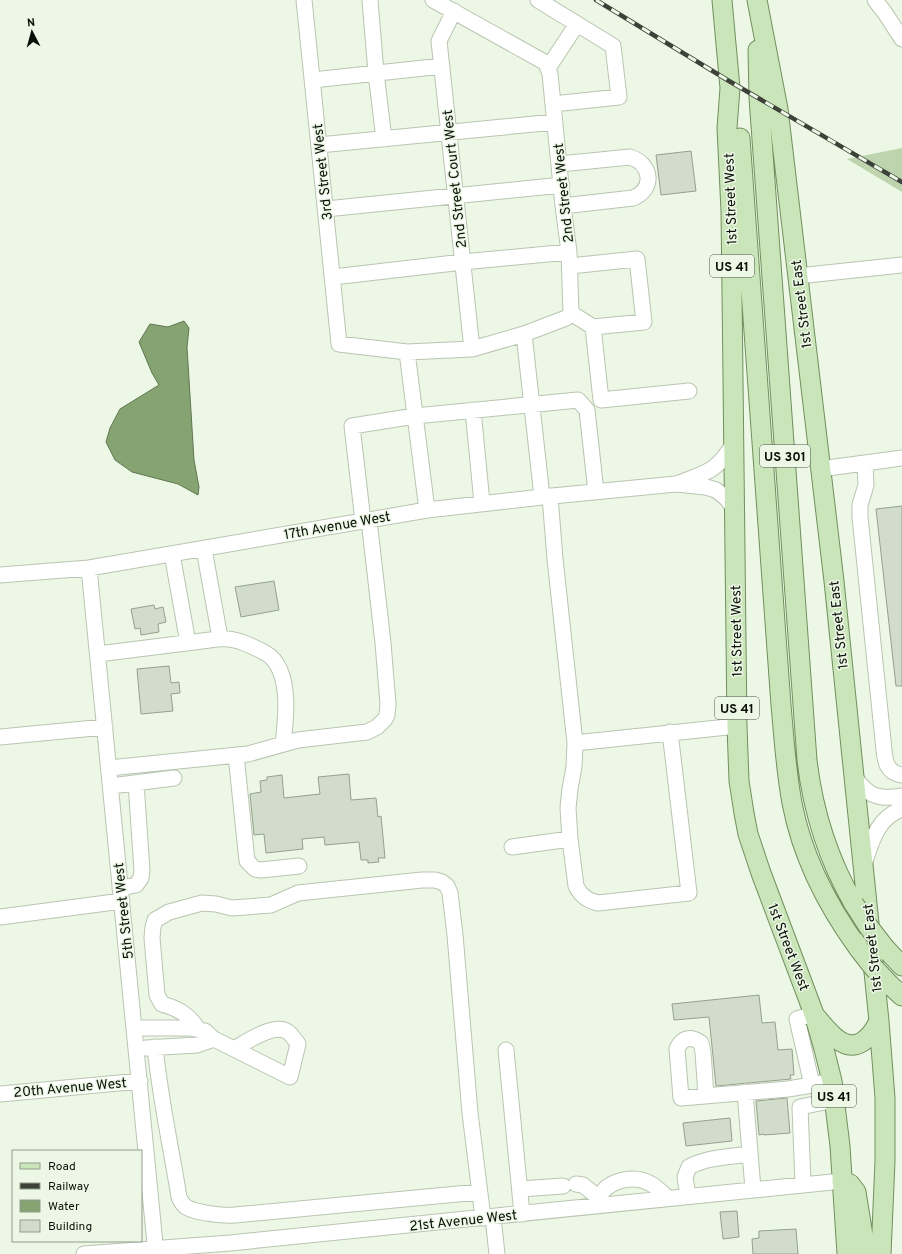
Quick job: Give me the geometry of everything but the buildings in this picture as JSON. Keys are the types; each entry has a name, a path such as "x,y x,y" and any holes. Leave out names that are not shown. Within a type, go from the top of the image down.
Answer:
{"main road":[{"name":"1st Street West","path":"722,0 730,88 740,127 781,705 789,785 797,824 809,862 827,901 859,949 873,967 896,990"},
{"name":"1st Street East","path":"757,0 776,97 798,276 834,581 879,1021 885,1098 885,1161 881,1254"},
{"name":"US 301","path":"757,0 759,98 807,760 813,800 823,838 839,875 854,904 868,926 885,948 902,966"},
{"name":"1st Street West","path":"730,88 727,128 731,211 737,726 739,781 748,834 761,873 814,1014 832,1081 838,1131 847,1254"},
{"path":"814,1014 836,1038 849,1045 858,1044 866,1039 874,1032 879,1021"},
{"path":"842,1181 850,1184 856,1192 866,1254"}],"street":[{"name":"3rd Street West","path":"304,0 339,344 407,352"},
{"path":"370,0 376,73 384,139"},
{"path":"433,0 454,11 548,68 577,24"},
{"path":"538,0 613,46 618,97 553,104"},
{"path":"875,0 902,40"},
{"name":"2nd Street Court West","path":"454,11 439,41 472,349"},
{"path":"313,80 442,66"},
{"name":"2nd Street West","path":"548,68 560,164 569,259 572,313"},
{"path":"319,145 555,122"},
{"path":"560,164 630,157 635,158 643,164 648,178 644,191 633,198 563,206"},
{"path":"326,208 562,185"},
{"path":"332,277 463,262 637,259 644,322 593,327 572,313 566,318 524,334 472,349 407,352 427,510"},
{"path":"798,276 902,265"},
{"path":"593,327 600,400"},
{"path":"524,334 532,404 555,560 575,743 574,767 568,798 570,839 576,886 584,898 598,903 689,893 670,732"},
{"path":"587,410 600,400 689,391"},
{"path":"109,768 248,754 298,740 367,732 377,727 387,715 388,704 383,643 352,426 415,416 578,400 587,410 596,492"},
{"path":"473,410 482,503"},
{"name":"17th Avenue West","path":"676,484 707,473 726,455 734,443"},
{"path":"820,469 902,458"},
{"path":"865,463 866,485 860,504 860,517 883,740 886,763 891,771 902,775"},
{"name":"17th Avenue West","path":"0,575 89,568 427,510 546,496 676,484 706,487 716,490 726,498 735,509"},
{"path":"204,549 220,638"},
{"path":"172,554 188,643"},
{"name":"5th Street West","path":"89,568 156,1251"},
{"path":"98,654 220,638 238,640 271,658 281,671 285,691 286,718 283,744"},
{"path":"575,743 737,726"},
{"path":"0,736 105,727"},
{"path":"236,755 247,862 255,869 261,870 299,866"},
{"path":"854,777 865,790 878,797 902,796"},
{"path":"111,786 174,778"},
{"path":"0,917 121,895 136,885 141,878 142,871 136,783"},
{"path":"863,865 875,833 885,818 902,809"},
{"path":"512,847 570,839"},
{"path":"198,1030 192,1019 175,1008 162,1004 157,995 152,938 152,927 155,920 169,912 202,903 216,904 232,908 271,905 298,893 422,880 435,880 442,882 447,886 450,893 479,1192 488,1217 497,1254"},
{"path":"812,1085 797,1018 814,1014"},
{"path":"134,1028 190,1028 205,1031 214,1039 234,1049"},
{"path":"137,1049 197,1045 214,1039"},
{"path":"155,1048 161,1096 172,1150 179,1197 182,1204 187,1208 222,1216 479,1192"},
{"path":"506,1050 522,1214"},
{"name":"20th Avenue West","path":"0,1094 140,1080"},
{"path":"706,1096 788,1089 832,1081"},
{"path":"745,1092 753,1189"},
{"path":"803,1184 800,1107 835,1100"},
{"path":"688,1196 685,1177 689,1167 709,1159 750,1154"},
{"path":"520,1189 583,1185 596,1202 605,1189 625,1179 644,1181 652,1184 668,1198"},
{"name":"21st Avenue West","path":"84,1254 156,1251 522,1214 596,1202 668,1198 842,1181"}],"shaded area":[{"path":"902,148 902,192 847,159"}],"water":[{"path":"184,321 189,328 187,347 194,460 199,487 198,495 178,484 132,472 115,460 106,442 110,428 120,409 159,385 152,373 139,342 150,324 168,327"}],"railway":[{"path":"596,0 729,81 902,182"}]}
